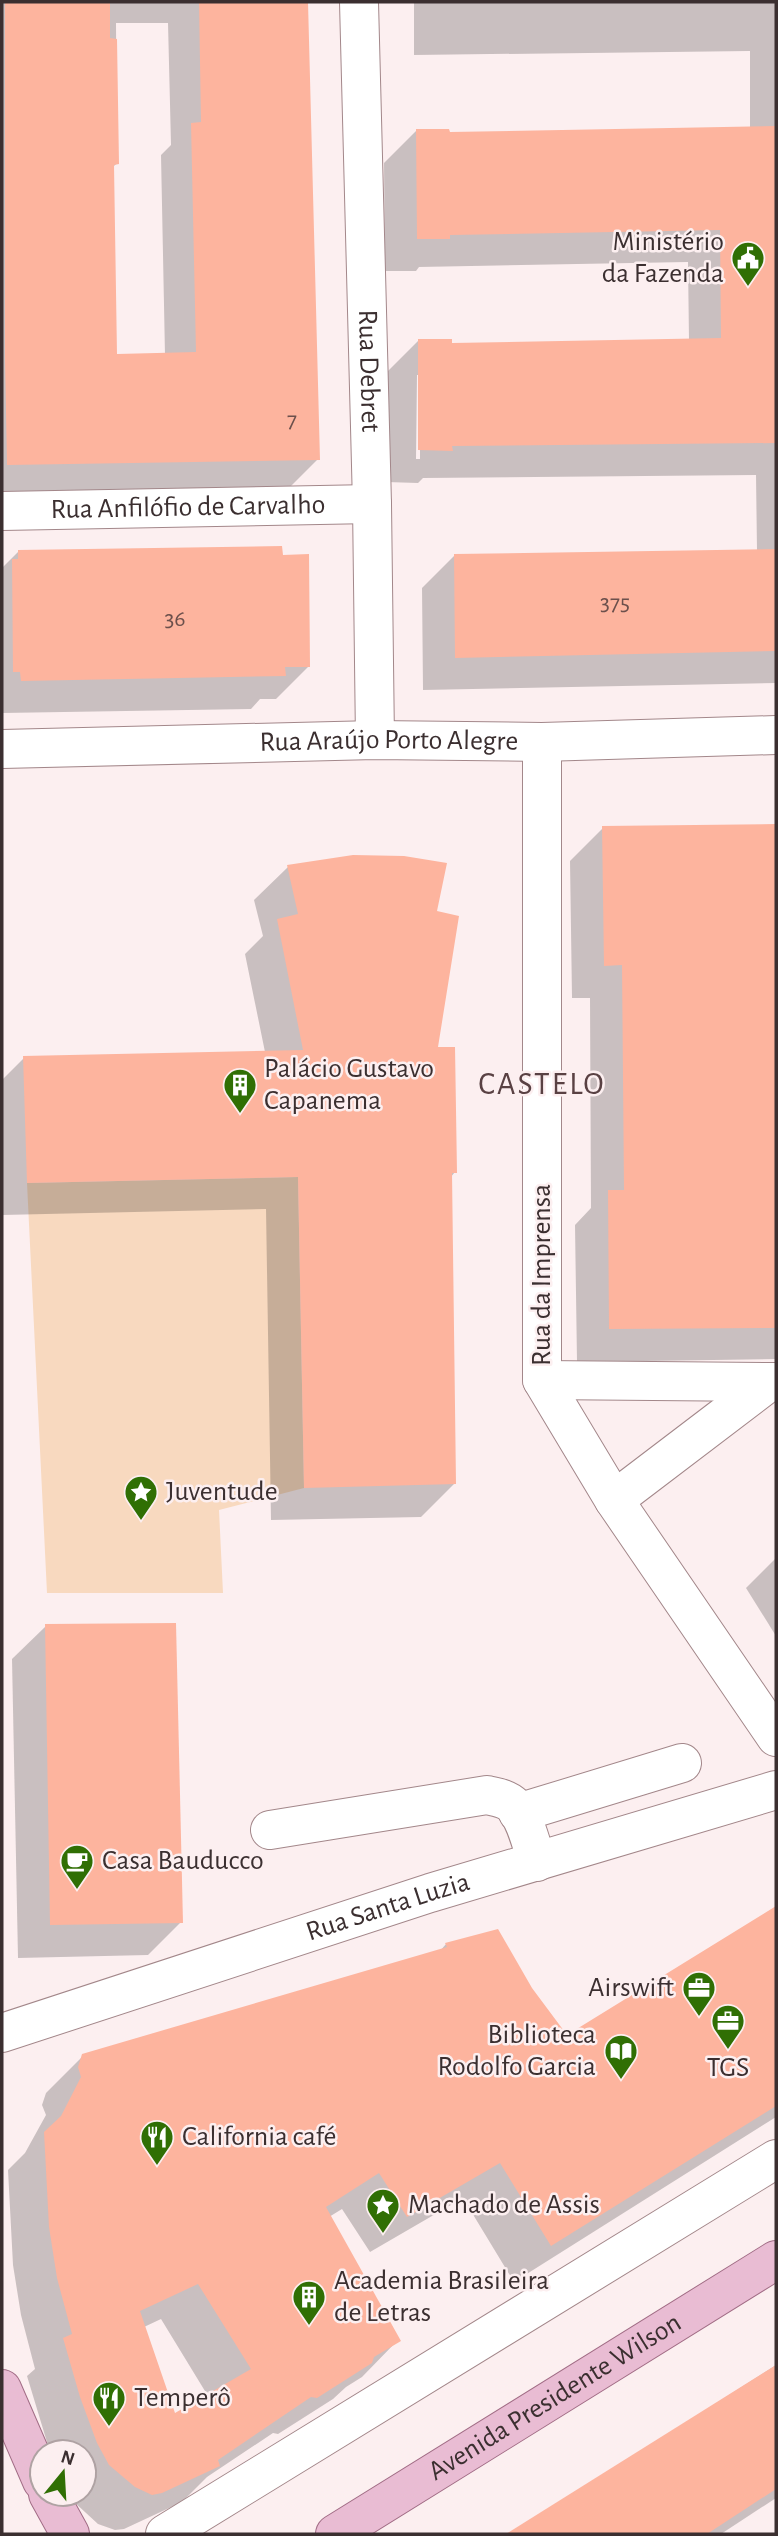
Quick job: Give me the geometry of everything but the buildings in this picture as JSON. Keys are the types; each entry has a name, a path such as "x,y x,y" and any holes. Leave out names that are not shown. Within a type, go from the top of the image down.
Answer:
{"main road":[{"name":"Avenida Presidente Wilson","path":"335,2534 776,2260"},
{"path":"2,2389 28,2449"},
{"path":"56,2508 70,2534"}],"street":[{"name":"Rua Debret","path":"359,2 372,504 375,740"},
{"name":"Rua Anfilófio de Carvalho","path":"2,511 372,504"},
{"name":"Rua Araújo Porto Alegre","path":"2,749 375,740 542,742 776,735"},
{"name":"Rua da Imprensa","path":"542,742 542,1380 614,1500 776,1737"},
{"path":"542,1380 773,1382"},
{"path":"614,1500 773,1382"},
{"path":"517,1813 682,1763"},
{"name":"Rua Santa Luzia","path":"2,2033 430,1893 776,1790"},
{"path":"270,1830 487,1795 501,1797 512,1804 537,1861"},
{"path":"165,2534 776,2159"}],"shaded area":[{"path":"298,1177 304,1488 219,1510 223,1593 47,1593 27,1183"}],"place":[{"name":"Ministério da Fazenda","path":"748,288"},
{"name":"Palácio Gustavo Capanema","path":"240,1115"},
{"name":"Juventude","path":"141,1522"},
{"name":"Casa Bauducco","path":"77,1891"},
{"name":"Airswift","path":"699,2018"},
{"name":"TGS","path":"728,2051"},
{"name":"Biblioteca Rodolfo Garcia","path":"621,2081"},
{"name":"California café","path":"157,2167"},
{"name":"Machado de Assis","path":"383,2235"},
{"name":"Academia Brasileira de Letras","path":"309,2327"},
{"name":"Temperô","path":"109,2428"}],"district":[{"name":"CASTELO","path":"542,1084"}]}
